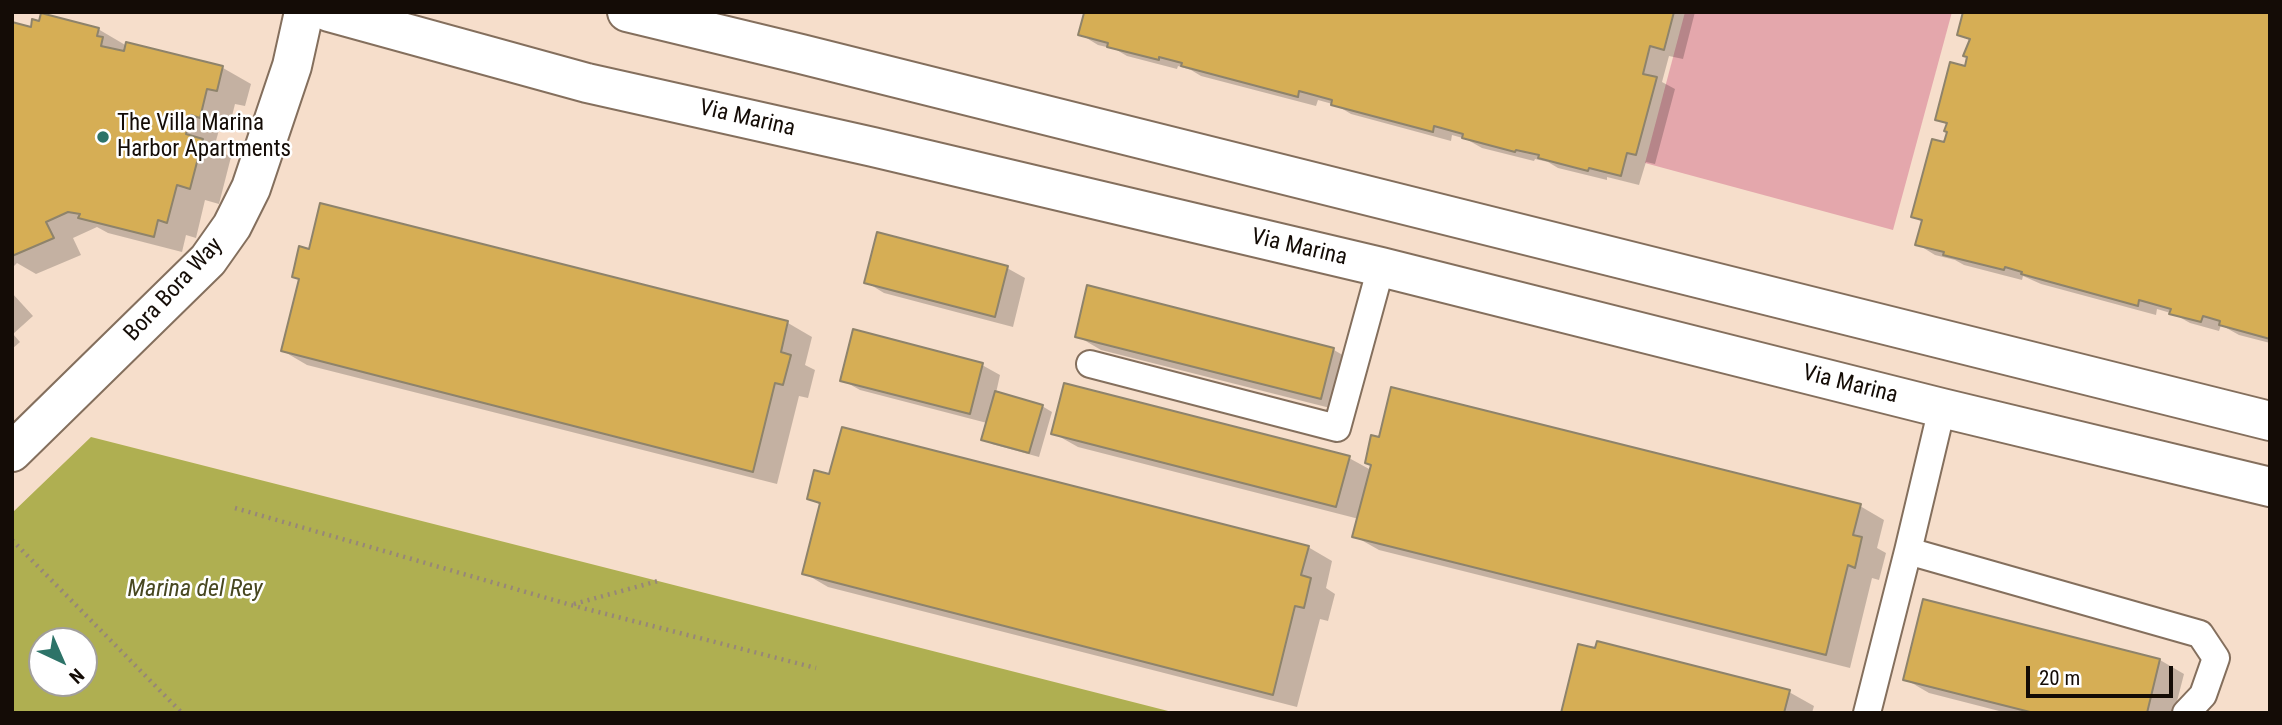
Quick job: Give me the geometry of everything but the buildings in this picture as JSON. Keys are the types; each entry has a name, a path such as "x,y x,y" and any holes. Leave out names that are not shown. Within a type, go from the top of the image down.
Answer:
{"street":[{"name":"Bora Bora Way","path":"12,453 208,260 232,226 251,188 292,66 304,12"},
{"name":"Via Marina","path":"329,12 587,83 873,146 2270,487"},
{"path":"626,12 828,60 2270,421"}],"lane":[{"path":"1090,364 1337,428 1381,268"},
{"path":"1867,713 1942,408"},
{"path":"1908,551 2200,634 2216,658 2203,695 2186,713"}],"path":[{"path":"235,508 571,605 816,668"},
{"path":"12,540 181,713"},
{"path":"571,605 658,581"}],"shaded area":[{"path":"1685,12 1952,12 1893,230 1645,163"}],"water":[{"name":"Marina del Rey","path":"91,437 1176,713 12,713 12,513"}],"place":[{"name":"The Villa Marina Harbor Apartments","path":"103,137"}]}
